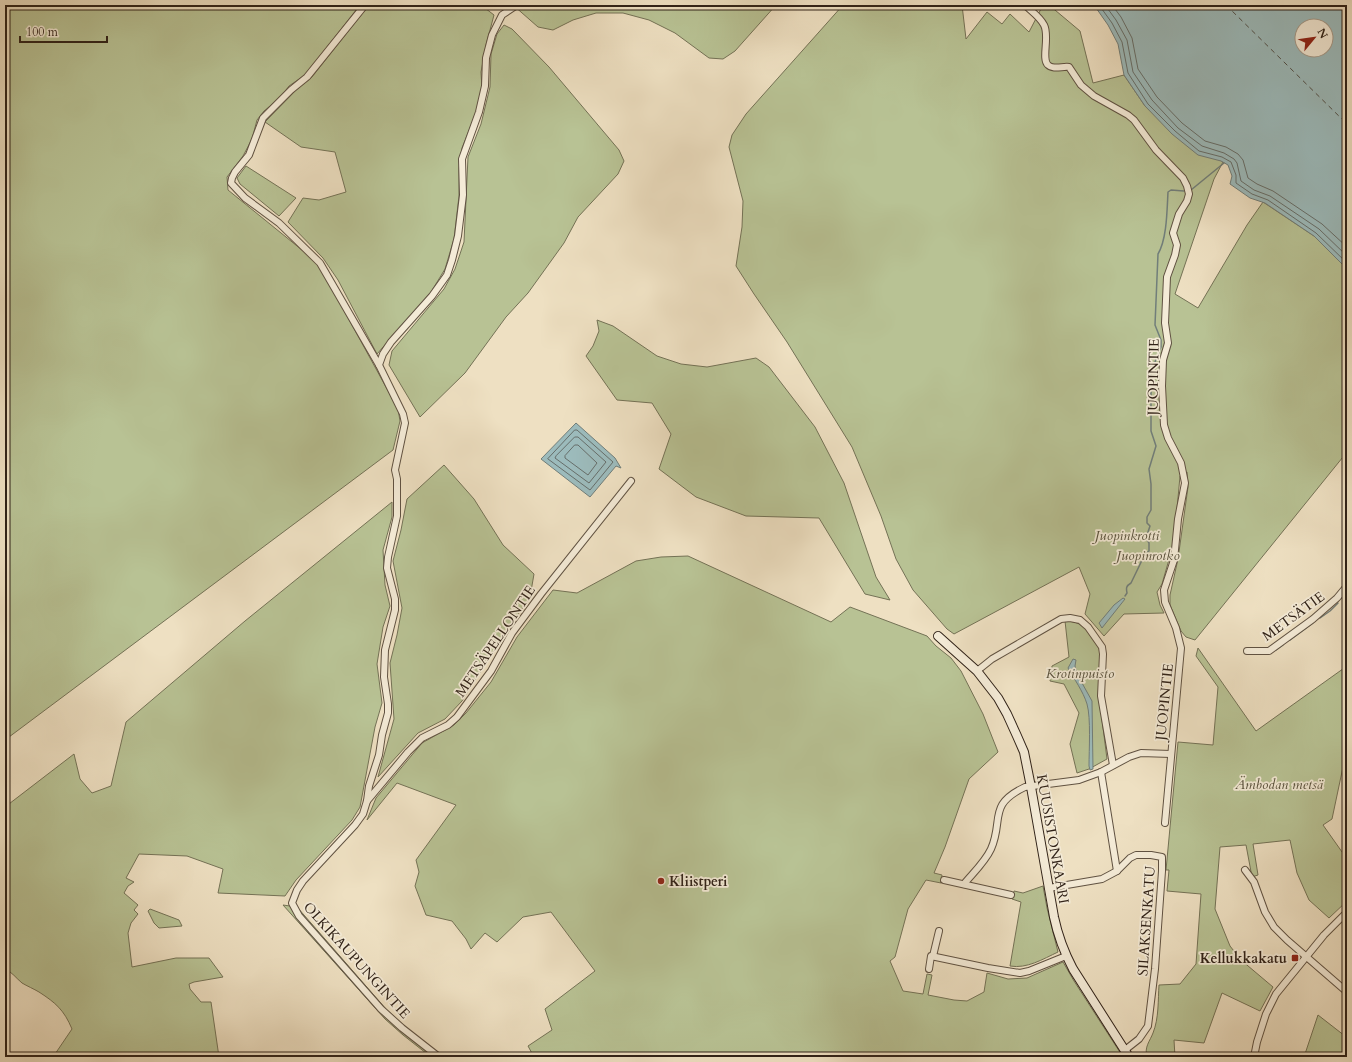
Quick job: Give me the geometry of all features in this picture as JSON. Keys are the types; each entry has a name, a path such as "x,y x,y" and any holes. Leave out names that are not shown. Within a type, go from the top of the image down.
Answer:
{"street":[{"name":"OLKIKAUPUNGINTIE","path":"365,5 307,77 291,90 263,118 249,155 235,172 231,183 245,198 279,224 320,263 379,365 403,414 405,423 395,470 398,505 397,516 387,568 395,599 395,610 385,650 384,677 388,713 379,754 369,786 363,814 355,825 303,881 296,890 292,903 299,916 381,1009 402,1028 439,1057"},
{"path":"379,365 383,354 391,342 432,296 447,275 458,236 463,195 462,159 481,106 485,86 486,58 492,35 502,15 517,5"},
{"name":"JUOPINTIE","path":"964,884 988,855 991,848 999,811 1002,803 1008,797 1025,788 1072,782 1101,772 1129,757 1141,753 1171,754 1181,648 1176,628 1165,602 1164,590 1174,560 1178,520 1185,483 1180,463 1168,438 1164,425 1162,386 1163,360 1168,343 1165,323 1167,277 1177,245 1173,233 1179,214 1187,201 1189,194 1183,178 1156,150 1134,120 1128,115 1094,96 1081,85 1069,67 1048,66 1044,60 1047,39 1044,25 1025,5"},
{"name":"METSÄPELLONTIE","path":"367,801 408,752 422,738 448,725 457,717 491,671 512,634 537,599 630,481"},
{"name":"METSÄTIE","path":"1247,651 1269,651 1312,620 1347,586"},
{"path":"977,671 992,659 1061,619 1070,618 1080,620 1088,627 1102,647 1102,711 1113,765"},
{"name":"KUUSISTONKAARI","path":"938,636 977,671 998,698 1014,729 1024,752 1032,787 1059,937 1066,956 1127,1053"},
{"path":"1165,823 1171,754"},
{"path":"1101,772 1117,871"},
{"name":"SILAKSENKATU","path":"1049,888 1102,879 1117,871 1130,858 1136,855 1162,857 1155,969 1148,1026 1140,1039 1127,1053"},
{"path":"1245,870 1254,882 1265,912 1274,927 1347,992"},
{"path":"944,880 1011,895"},
{"path":"1254,1057 1266,1014 1276,994 1306,956 1347,912"},
{"path":"929,969 938,931"},
{"path":"933,956 988,968 1020,973 1029,971 1066,956"}],"green space":[{"path":"5,5 360,5 305,75 289,86 280,98 264,111 257,120 252,139 243,156 227,177 228,190 318,263 398,409 400,421 393,450 5,740"},
{"path":"369,5 481,5 494,15 481,72 482,89 476,113 462,148 459,169 459,196 454,239 445,269 431,292 377,354 338,280 323,258 288,222 303,198 319,200 346,192 335,152 301,147 265,122 297,89 312,77"},
{"path":"513,5 776,5 735,51 723,59 709,58 675,33 649,20 623,13 596,13 573,20 553,30 538,27"},
{"path":"843,5 962,5 966,39 987,12 1002,24 1010,14 1029,32 1043,5 1049,5 1080,31 1093,83 1124,75 1145,106 1223,162 1214,179 1175,294 1198,308 1247,225 1263,202 1314,236 1347,269 1347,452 1195,640 1186,637 1181,631 1170,605 1170,595 1178,559 1188,487 1187,472 1180,476 1174,542 1162,584 1157,592 1160,605 1164,613 1124,614 1104,636 1085,614 1090,594 1079,567 954,634 947,629 913,590 896,559 881,516 852,447 787,342 736,266 742,227 743,201 729,147 732,135 746,114"},
{"path":"504,25 512,29 549,67 619,150 624,161 618,174 578,217 564,243 528,293 506,317 465,373 420,417 389,365 392,351 444,289 455,269 464,242 468,157 481,124 490,87 491,54 497,34"},
{"path":"246,166 296,198 279,216 240,184 237,178"},
{"path":"597,320 613,326 657,356 681,364 707,367 756,358 769,367 815,427 844,483 876,577 890,600 865,594 819,518 746,516 696,497 659,469 671,434 652,403 617,400 586,356 593,346 599,331"},
{"path":"444,465 474,499 503,545 534,574 530,597 497,645 462,701 445,719 418,733 378,777 394,719 390,663 402,608 393,561 407,499"},
{"path":"392,502 392,517 383,550 385,585 390,606 383,627 377,664 382,703 375,727 360,807 352,820 296,880 285,896 218,893 223,869 187,856 139,854 126,878 134,882 128,886 124,893 138,905 134,910 138,914 131,923 128,933 132,967 176,958 209,958 223,977 189,984 190,989 201,1002 211,1002 219,1057 53,1057 72,1029 69,1022 63,1012 55,1004 39,992 22,983 12,973 5,969 5,807 74,754 80,779 92,793 111,786 126,722 245,621"},
{"path":"688,556 831,622 850,607 927,636 936,646 951,658 961,671 983,714 998,752 969,779 945,847 934,873 942,875 941,883 926,880 908,909 895,957 890,961 903,991 923,994 927,974 932,975 928,995 967,1001 984,992 987,973 1008,979 1027,978 1063,962 1123,1057 534,1057 528,1046 552,1030 545,1009 595,971 551,912 523,917 497,942 485,933 471,949 466,939 452,921 426,915 415,886 419,872 416,860 456,805 397,783 367,820 376,798 422,743 454,725 466,713 491,682 517,637 553,590 577,593 636,561 661,557"},
{"name":"Krotinpuisto","path":"1065,621 1075,622 1086,629 1097,645 1101,655 1099,696 1107,759 1089,769 1077,773 1070,744 1079,713 1064,684 1050,681 1052,666 1069,657"},
{"name":"Ämbodan metsä","path":"1198,648 1256,731 1347,666 1347,748 1332,819 1323,825 1347,859 1347,901 1329,918 1309,900 1297,873 1290,840 1253,844 1258,875 1252,877 1246,845 1220,847 1215,909 1230,946 1241,960 1273,987 1260,1011 1222,993 1204,1043 1174,1040 1175,1057 1147,1057 1147,1047 1153,1033 1158,1009 1159,985 1180,984 1196,964 1201,894 1167,891 1169,870 1166,870 1178,742 1213,745 1218,687 1196,656"},
{"path":"1043,886 1058,952 1029,965 1016,967 1010,966 1021,902 1012,899 1014,891 1023,893"},
{"path":"283,905 297,907 386,1009 407,1029 444,1057 431,1057 385,1019"},
{"path":"150,909 179,920 182,926 159,928 154,923 148,911"},
{"path":"1318,1015 1345,1036 1347,1035 1347,1057 1304,1057"}],"water":[{"path":"1094,5 1347,5 1347,269 1314,236 1265,203 1250,198 1230,184 1232,176 1228,165 1221,161 1198,155 1172,134 1145,106 1124,75 1118,44 1108,25"},
{"path":"576,423 615,458 621,468 616,466 590,497 541,459"},
{"path":"1123,598 1125,599 1102,628 1099,623 1114,605"},
{"path":"1073,659 1076,660 1075,666 1077,674 1092,701 1093,769 1090,770 1088,710 1083,694 1068,668"}],"waterway":[{"path":"1191,190 1224,163"},
{"path":"1125,596 1127,593 1127,586 1131,583 1145,554 1149,551 1149,543 1146,538 1150,526 1147,523 1147,517 1151,510 1151,484 1149,469 1156,446 1151,431 1151,372 1161,347 1161,340 1155,325 1158,254 1165,233 1168,192 1171,190 1184,191"},
{"path":"1341,598 1347,591"},
{"path":"1320,618 1338,603"},
{"path":"1290,640 1313,623"},
{"path":"1276,650 1283,645"}],"ferry route":[{"path":"1226,5 1347,124"}],"place":[{"name":"Kliistperi","path":"661,881"},
{"name":"Kellukkakatu","path":"1295,958"}],"park label":[{"name":"Juopinkrotti","path":"1127,535"},
{"name":"Juopinrotko","path":"1148,555"}]}
